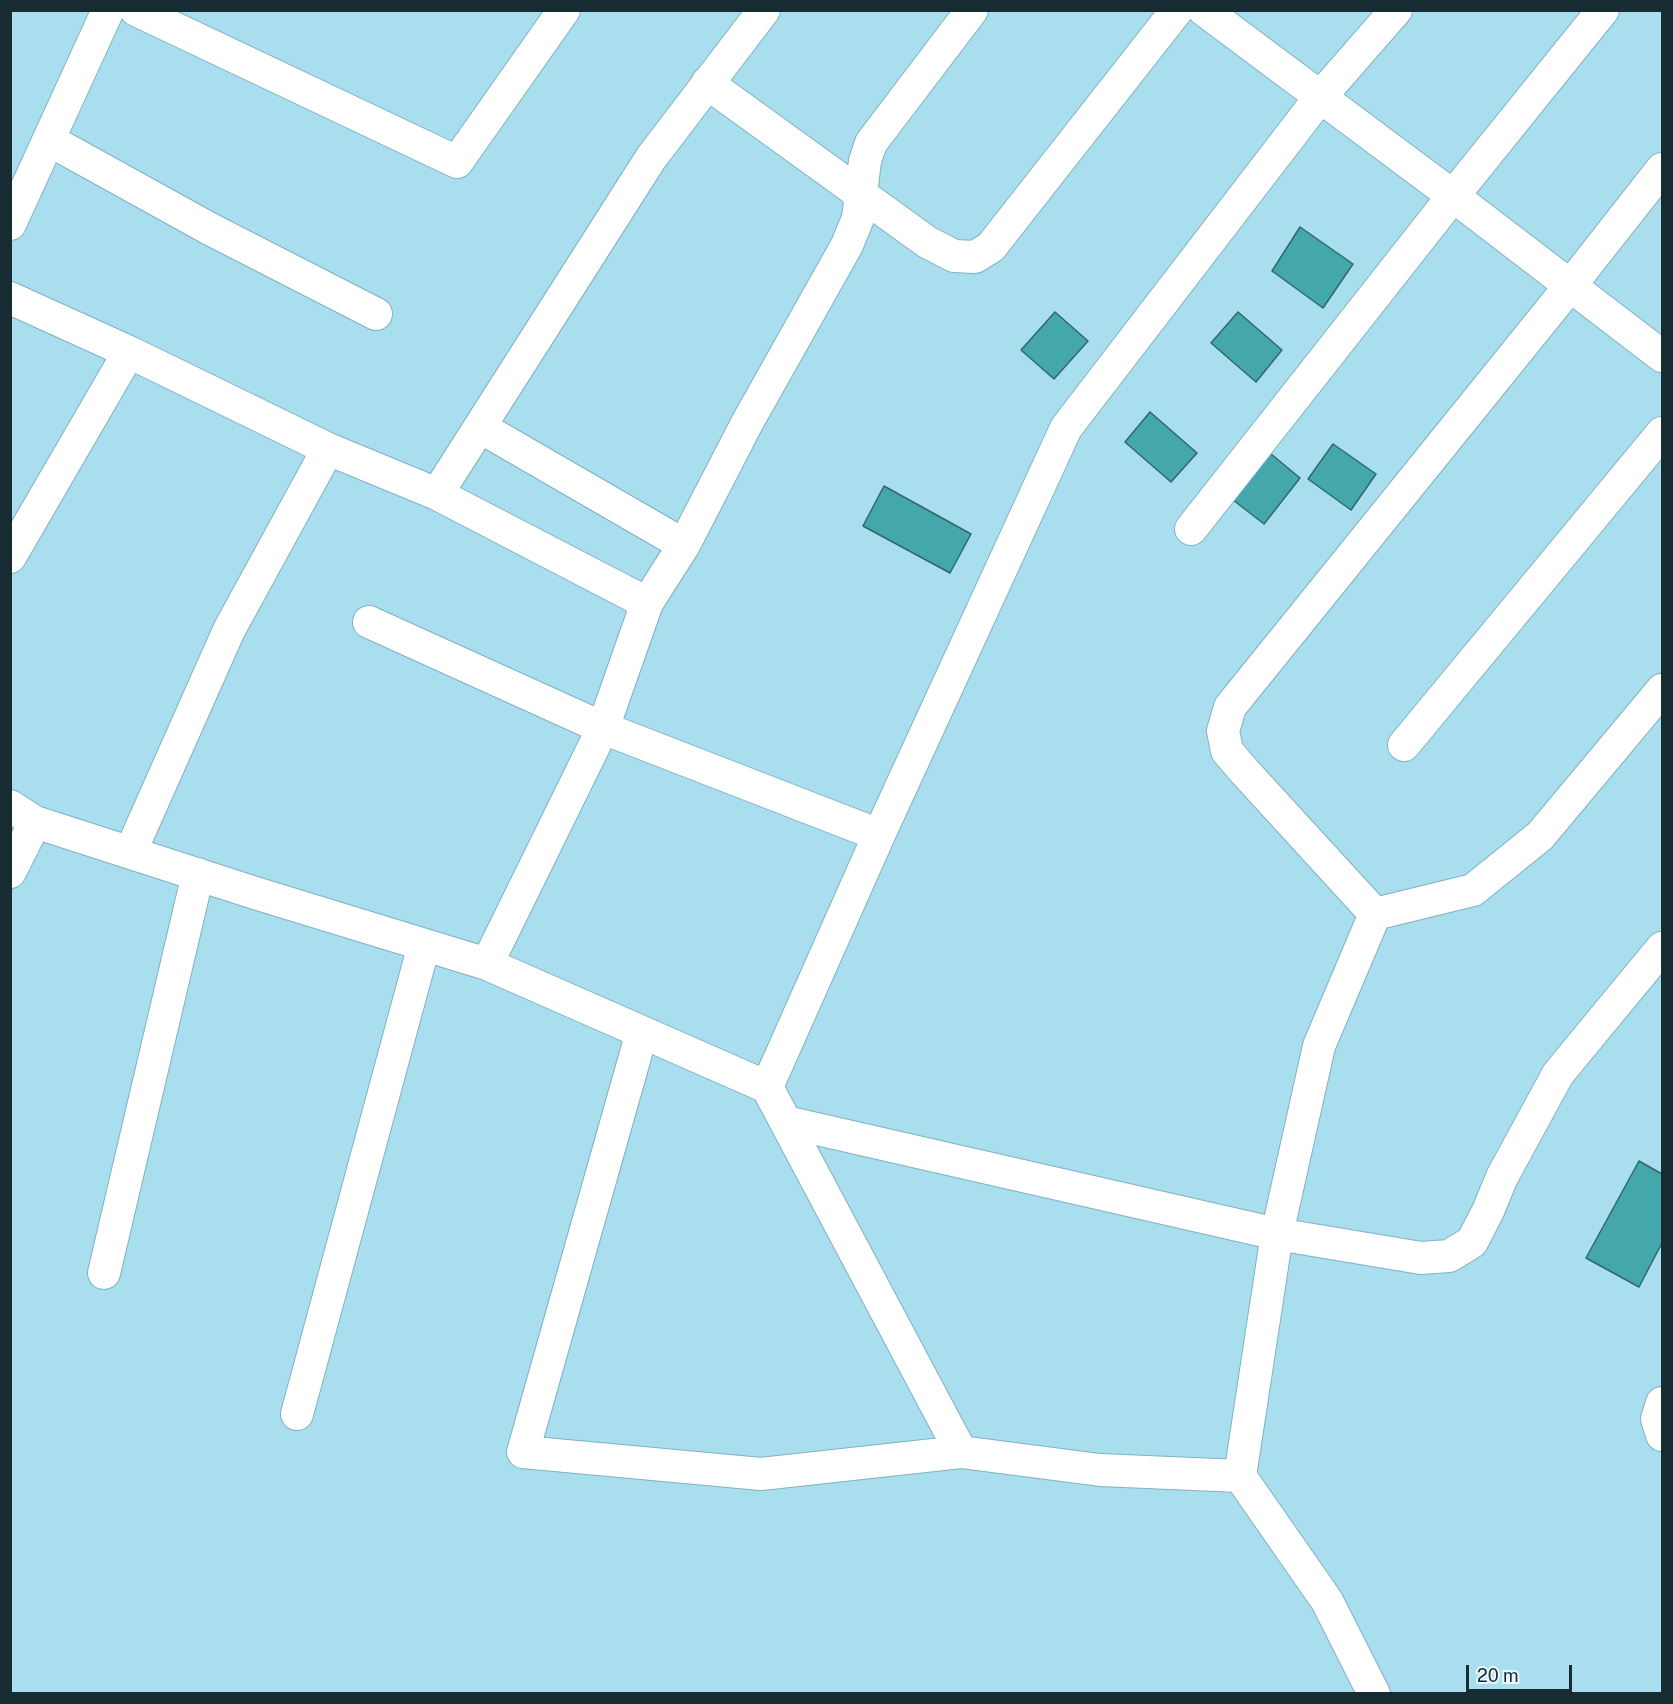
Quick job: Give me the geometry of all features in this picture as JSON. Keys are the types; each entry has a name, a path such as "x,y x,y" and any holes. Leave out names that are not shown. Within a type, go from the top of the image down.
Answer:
{"street":[{"path":"10,224 108,10"},
{"path":"136,10 457,162 548,16"},
{"path":"437,494 651,158 764,10"},
{"path":"487,964 603,728 647,603 684,545 747,423 847,245 858,218 865,160 871,143 972,10"},
{"path":"707,83 927,242 954,256 975,257 991,247 1177,10"},
{"path":"1204,10 1321,96 1662,356"},
{"path":"767,1087 879,835 1066,428 1321,96 1396,10"},
{"path":"1191,529 1602,10"},
{"path":"49,140 210,229 376,314"},
{"path":"1375,914 1227,751 1223,731 1230,707 1662,169"},
{"path":"10,298 129,352 328,449 437,494 647,603"},
{"path":"10,557 129,352"},
{"path":"480,427 684,545"},
{"path":"1404,745 1662,433"},
{"path":"129,853 229,630 328,449"},
{"path":"369,622 603,728 879,835"},
{"path":"1375,914 1473,890 1540,836 1662,690"},
{"path":"10,872 23,814 129,853 487,964 767,1087 961,1452"},
{"path":"104,1273 198,874"},
{"path":"1374,1694 1327,1601 1240,1476 1277,1234 1319,1046 1375,914"},
{"path":"297,1414 424,945"},
{"path":"786,1122 1277,1234 1421,1258 1449,1256 1472,1242 1502,1177 1558,1074 1662,948"},
{"path":"642,1032 523,1452 761,1474 961,1452 1100,1470 1240,1476"},
{"path":"1662,1403 1657,1419 1662,1435"}],"building":[{"path":"1300,227 1353,264 1323,308 1272,271"},
{"path":"1055,312 1088,341 1054,379 1021,350"},
{"path":"1238,312 1282,350 1256,382 1211,343"},
{"path":"1150,412 1197,453 1171,482 1125,442"},
{"path":"1333,444 1376,474 1351,510 1308,479"},
{"path":"1265,449 1300,478 1264,524 1228,496"},
{"path":"884,486 971,534 950,573 863,526"},
{"path":"1639,1161 1662,1174 1662,1243 1639,1287 1586,1258"}]}
